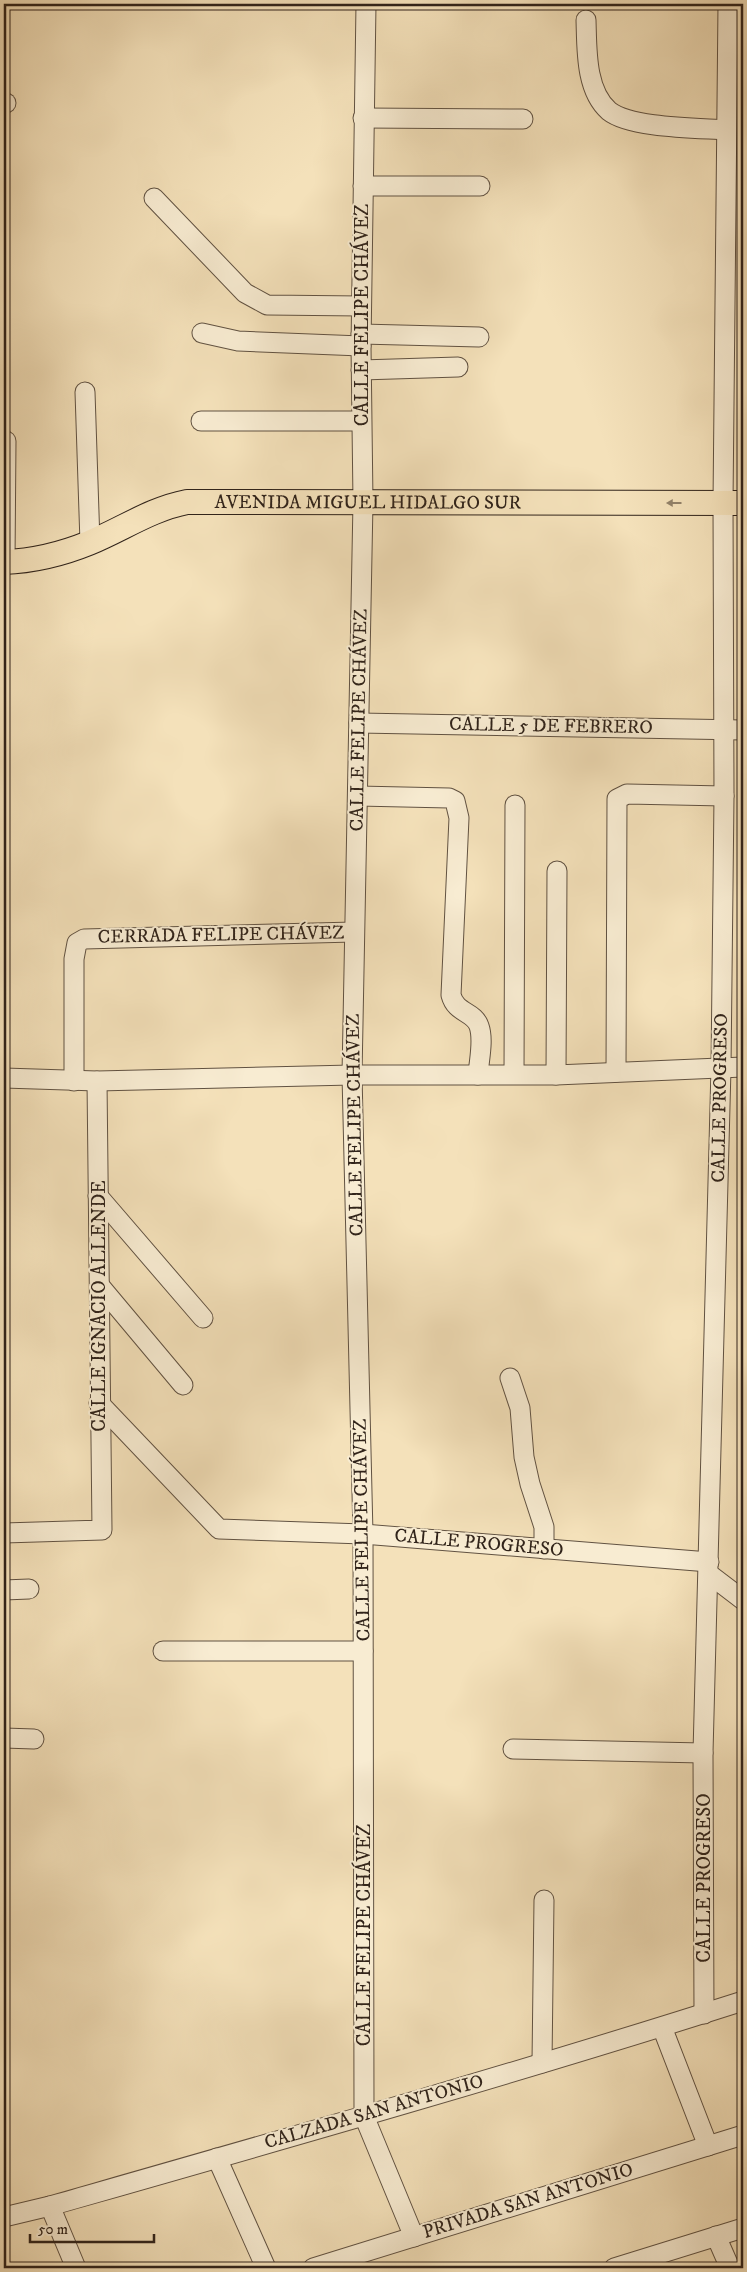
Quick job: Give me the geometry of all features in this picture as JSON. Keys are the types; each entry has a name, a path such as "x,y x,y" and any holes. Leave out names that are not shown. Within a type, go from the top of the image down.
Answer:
{"main road":[{"name":"AVENIDA MIGUEL HIDALGO SUR","path":"4,562 33,560 90,543 167,506 187,502 733,503"}],"street":[{"name":"CALLE FELIPE CHÁVEZ","path":"366,4 361,306 363,502 352,1075 363,1534 364,2116 414,2236"},
{"name":"CALLE PROGRESO","path":"704,2014 703,1753 721,1068 724,729 733,503 734,305 726,130 728,4"},
{"path":"586,20 590,74 598,96 610,112 644,124 726,130"},
{"path":"363,118 523,119"},
{"path":"363,186 480,186"},
{"path":"154,198 245,293 255,300 267,305 281,306 361,306"},
{"path":"202,333 238,341 479,337"},
{"path":"361,370 458,367"},
{"path":"85,392 90,543"},
{"path":"201,421 361,421"},
{"path":"4,562 6,441"},
{"name":"CALLE 5 DE FEBRERO","path":"360,723 743,730"},
{"path":"616,1072 617,799 627,794 724,796"},
{"path":"358,796 449,798 456,801 459,818 450,995 456,1006 469,1014 479,1025 478,1074"},
{"path":"514,1074 516,805"},
{"path":"556,1074 558,871"},
{"name":"CERRADA FELIPE CHÁVEZ","path":"74,1081 74,958 77,943 84,939 354,932"},
{"path":"4,1078 97,1081 352,1075 556,1074 743,1067"},
{"name":"CALLE IGNACIO ALLENDE","path":"4,1533 102,1530 97,1081"},
{"path":"98,1196 203,1318"},
{"path":"100,1286 183,1385"},
{"path":"510,1378 520,1408 524,1457 530,1484 544,1527 544,1549"},
{"name":"CALLE PROGRESO","path":"100,1403 219,1529 363,1534 544,1549 709,1568"},
{"path":"709,1568 743,1600"},
{"path":"4,1590 29,1589"},
{"path":"163,1651 363,1651"},
{"path":"4,1738 34,1739"},
{"path":"513,1749 703,1753"},
{"path":"542,2062 544,1900"},
{"name":"CALZADA SAN ANTONIO","path":"4,2217 50,2206 364,2116 743,2001"},
{"path":"662,2027 708,2146"},
{"name":"PRIVADA SAN ANTONIO","path":"313,2268 743,2135"},
{"path":"217,2158 266,2268"},
{"path":"50,2206 76,2268"},
{"path":"614,2268 743,2228"},
{"path":"716,2236 730,2268"}]}
